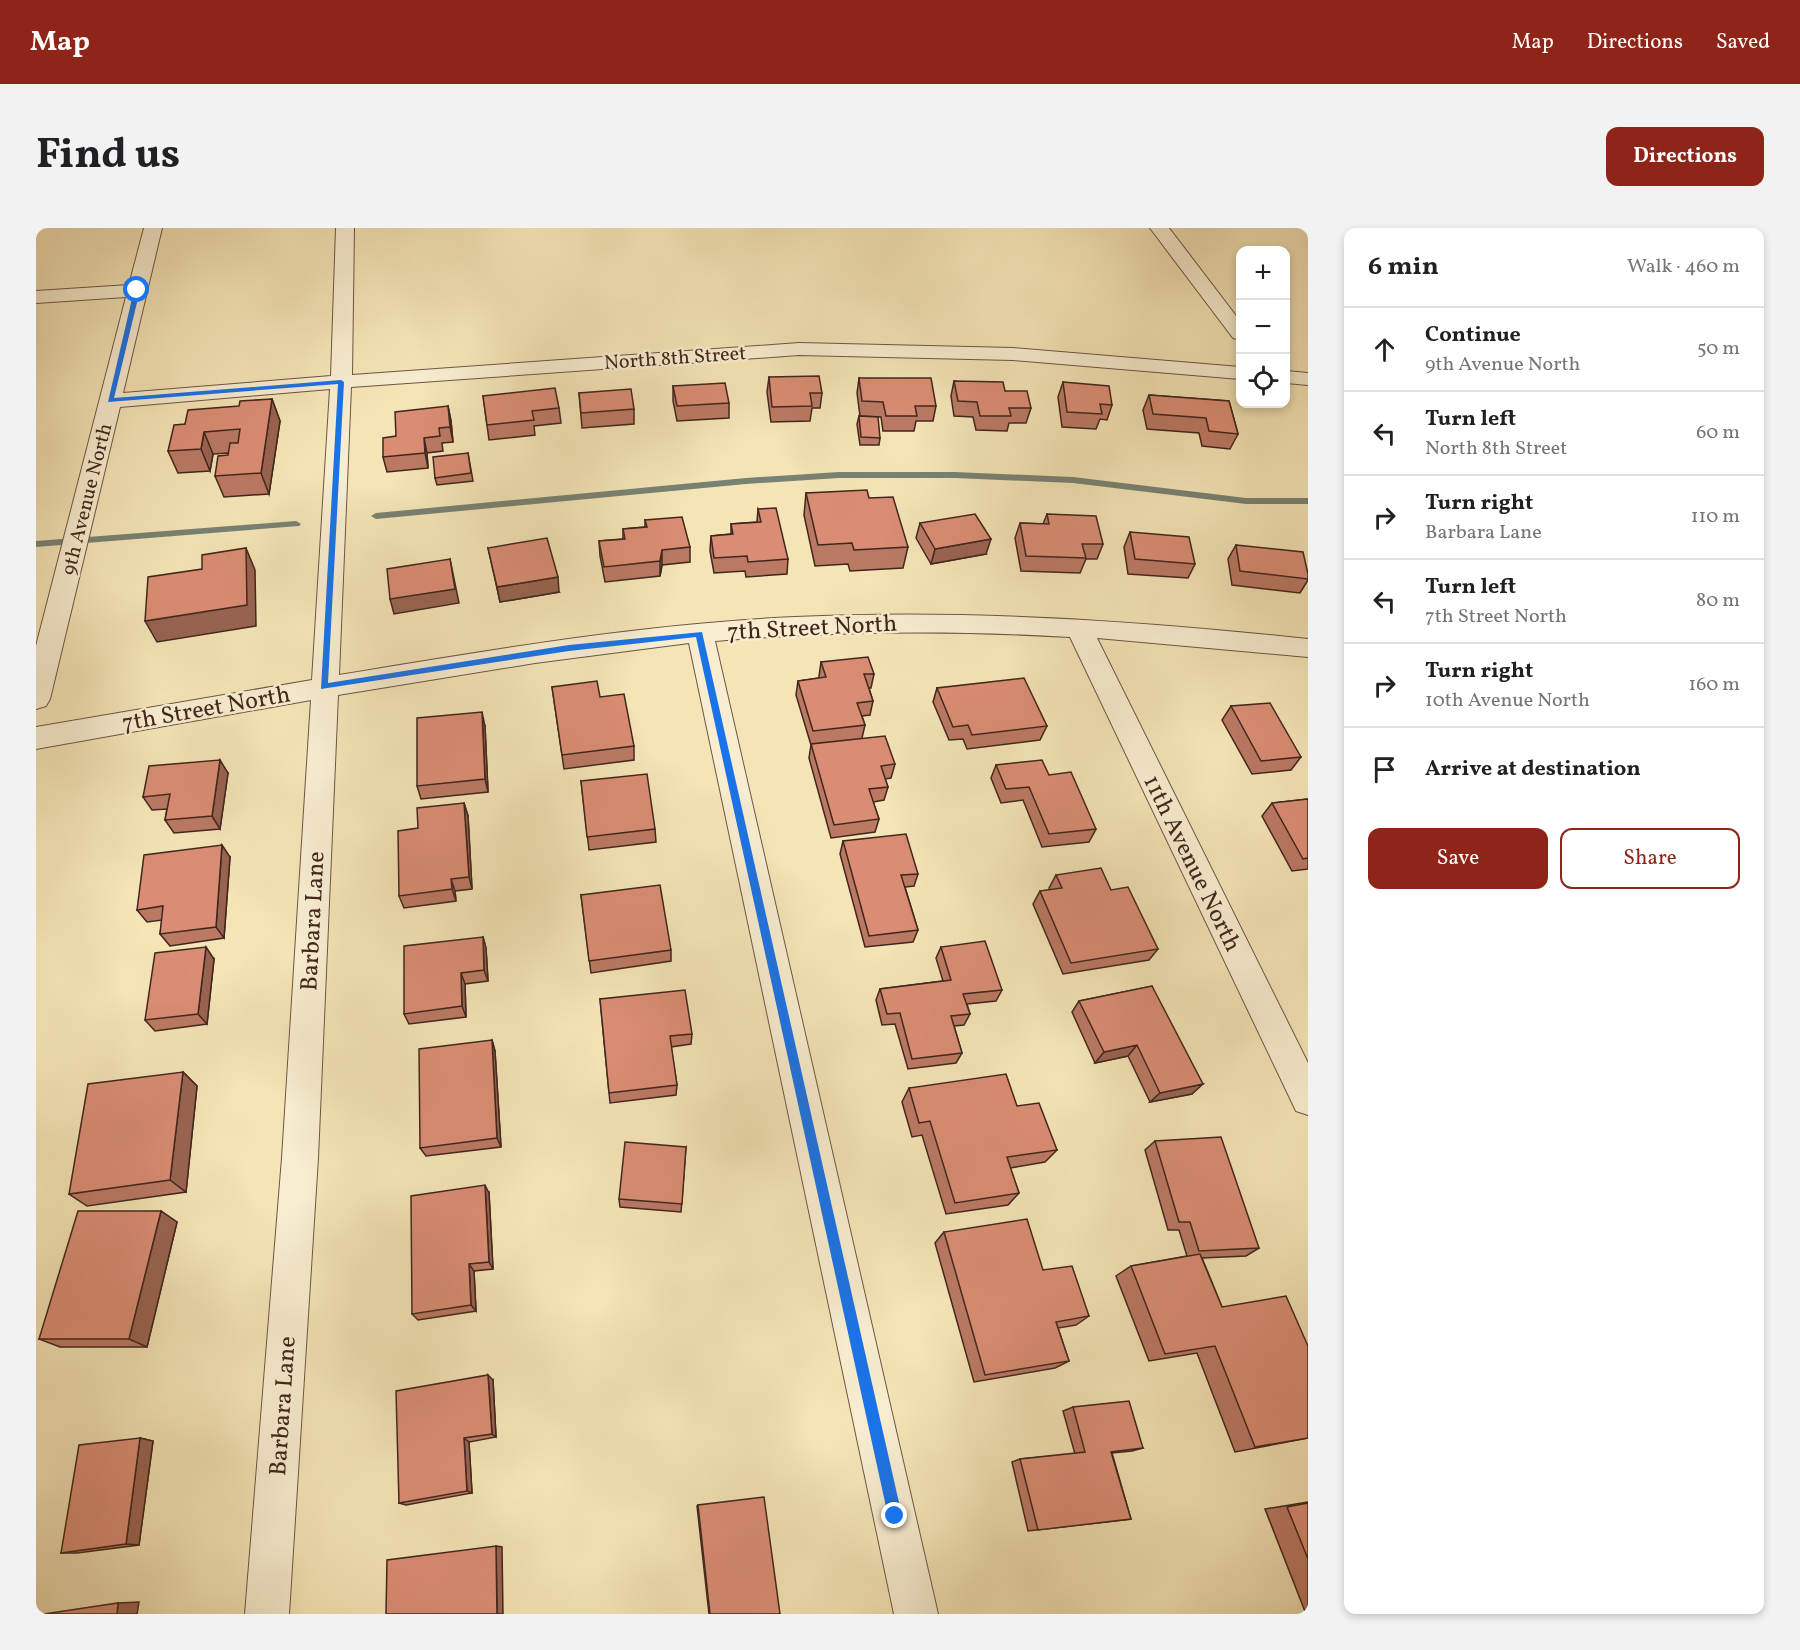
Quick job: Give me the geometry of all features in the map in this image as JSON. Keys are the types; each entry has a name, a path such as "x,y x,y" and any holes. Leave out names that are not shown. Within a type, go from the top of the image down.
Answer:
{"street":[{"name":"9th Avenue North","path":"36,699 153,228"},
{"name":"Barbara Lane","path":"267,1614 300,1158 341,382 345,228"},
{"path":"1159,228 1236,329"},
{"path":"36,297 137,290"},
{"name":"North 8th Street","path":"110,401 508,368 799,350 1012,354 1236,373"},
{"path":"1290,377 1308,379"},
{"name":"7th Street North","path":"36,738 324,687 569,648 792,626 907,622 994,623 1127,629 1308,648"},
{"name":"11th Avenue North","path":"1078,627 1308,1099"},
{"path":"699,634 916,1614"}],"building":[{"path":"819,376 822,393 810,393 812,406 772,407 769,377"},
{"path":"859,378 931,378 936,406 915,406 917,416 886,416 883,402 862,401"},
{"path":"954,381 1003,382 1005,391 1027,391 1031,408 1009,408 1011,416 980,416 977,402 958,401"},
{"path":"1063,382 1109,386 1112,405 1100,404 1102,414 1067,412"},
{"path":"725,383 729,403 677,406 673,386"},
{"path":"555,388 559,408 532,411 534,420 487,425 483,396"},
{"path":"631,389 634,409 581,413 579,393"},
{"path":"1149,395 1229,401 1238,434 1209,431 1206,418 1153,414"},
{"path":"272,399 261,473 215,476 218,456 228,455 230,443 238,443 240,429 204,432 201,449 168,451 174,425 185,424 188,410 239,406 240,401"},
{"path":"448,406 450,427 439,428 440,436 424,438 425,453 383,457 383,438 396,436 395,412"},
{"path":"859,416 878,417 880,438 861,437"},
{"path":"468,453 471,473 435,478 433,457"},
{"path":"867,490 869,498 893,497 908,547 854,550 852,543 818,545 806,493"},
{"path":"776,508 788,559 748,562 747,556 714,558 711,536 733,534 731,524 761,522 758,509"},
{"path":"975,514 991,539 935,549 920,523"},
{"path":"1047,514 1096,516 1103,544 1082,544 1086,558 1026,556 1020,523 1049,524"},
{"path":"682,517 690,547 662,550 660,561 604,567 599,541 625,539 623,529 647,527 645,520"},
{"path":"1130,532 1189,537 1195,564 1135,559"},
{"path":"547,538 558,577 497,587 488,548"},
{"path":"1236,545 1303,552 1308,579 1240,571"},
{"path":"246,548 247,605 145,621 148,577 202,569 202,555"},
{"path":"450,559 455,589 390,599 387,569"},
{"path":"868,657 874,674 864,674 873,701 857,703 865,725 813,731 798,681 826,677 821,662"},
{"path":"1024,678 1047,726 972,735 968,725 953,727 937,688"},
{"path":"597,681 600,697 624,694 634,746 562,755 552,687"},
{"path":"1270,703 1301,757 1261,761 1231,706"},
{"path":"482,712 485,779 417,786 417,718"},
{"path":"885,736 895,764 881,766 888,787 869,789 879,819 834,825 811,744"},
{"path":"220,760 212,816 165,820 170,794 143,797 149,766"},
{"path":"1042,760 1049,775 1071,772 1096,829 1049,834 1029,787 1006,789 996,765"},
{"path":"647,774 655,829 587,837 581,781"},
{"path":"1308,799 1308,858 1303,859 1272,803"},
{"path":"464,803 469,877 451,879 452,889 399,896 398,831 418,828 417,808"},
{"path":"906,834 918,874 901,875 918,930 869,936 843,841"},
{"path":"222,845 216,927 160,934 163,906 137,910 144,855"},
{"path":"1101,868 1111,890 1128,887 1158,949 1071,963 1040,891 1062,888 1056,875"},
{"path":"660,885 671,950 589,961 581,895"},
{"path":"483,937 484,970 461,973 462,1006 404,1014 404,946"},
{"path":"985,941 1002,990 963,994 970,1014 951,1016 962,1053 912,1059 900,1013 887,1014 880,989 951,980 941,947"},
{"path":"206,947 198,1014 145,1020 155,953"},
{"path":"1152,986 1203,1084 1160,1093 1137,1045 1104,1052 1079,1001"},
{"path":"685,990 692,1034 670,1036 677,1085 609,1093 600,999"},
{"path":"492,1040 497,1138 420,1148 419,1049"},
{"path":"183,1072 170,1180 69,1194 88,1084"},
{"path":"1006,1074 1017,1106 1039,1103 1057,1150 1007,1157 1019,1193 955,1203 930,1121 919,1123 909,1088"},
{"path":"1221,1137 1259,1248 1199,1251 1190,1222 1179,1222 1155,1141"},
{"path":"625,1142 686,1147 682,1204 619,1199"},
{"path":"485,1185 489,1262 469,1264 471,1305 412,1314 411,1196"},
{"path":"78,1211 161,1211 129,1339 39,1339"},
{"path":"1027,1219 1043,1270 1072,1266 1089,1316 1056,1322 1069,1361 985,1375 944,1232"},
{"path":"1200,1254 1222,1307 1286,1296 1308,1346 1308,1438 1255,1447 1215,1346 1165,1354 1131,1266"},
{"path":"488,1375 492,1434 464,1438 467,1491 399,1503 396,1391"},
{"path":"1129,1401 1143,1448 1111,1452 1131,1519 1038,1530 1020,1459 1085,1452 1073,1407"},
{"path":"140,1438 126,1544 61,1553 79,1445"},
{"path":"764,1497 780,1614 710,1614 698,1505"},
{"path":"1308,1503 1308,1559 1287,1507"},
{"path":"496,1546 497,1614 386,1614 387,1560"},
{"path":"118,1603 117,1614 44,1614"}],"waterway":[{"path":"376,516 746,481 839,475 955,475 1073,480 1246,501 1308,501"},
{"path":"36,544 296,524"}],"route":[{"path":"137,290 110,401 341,382 324,687 569,648 699,634 895,1516"}]}
